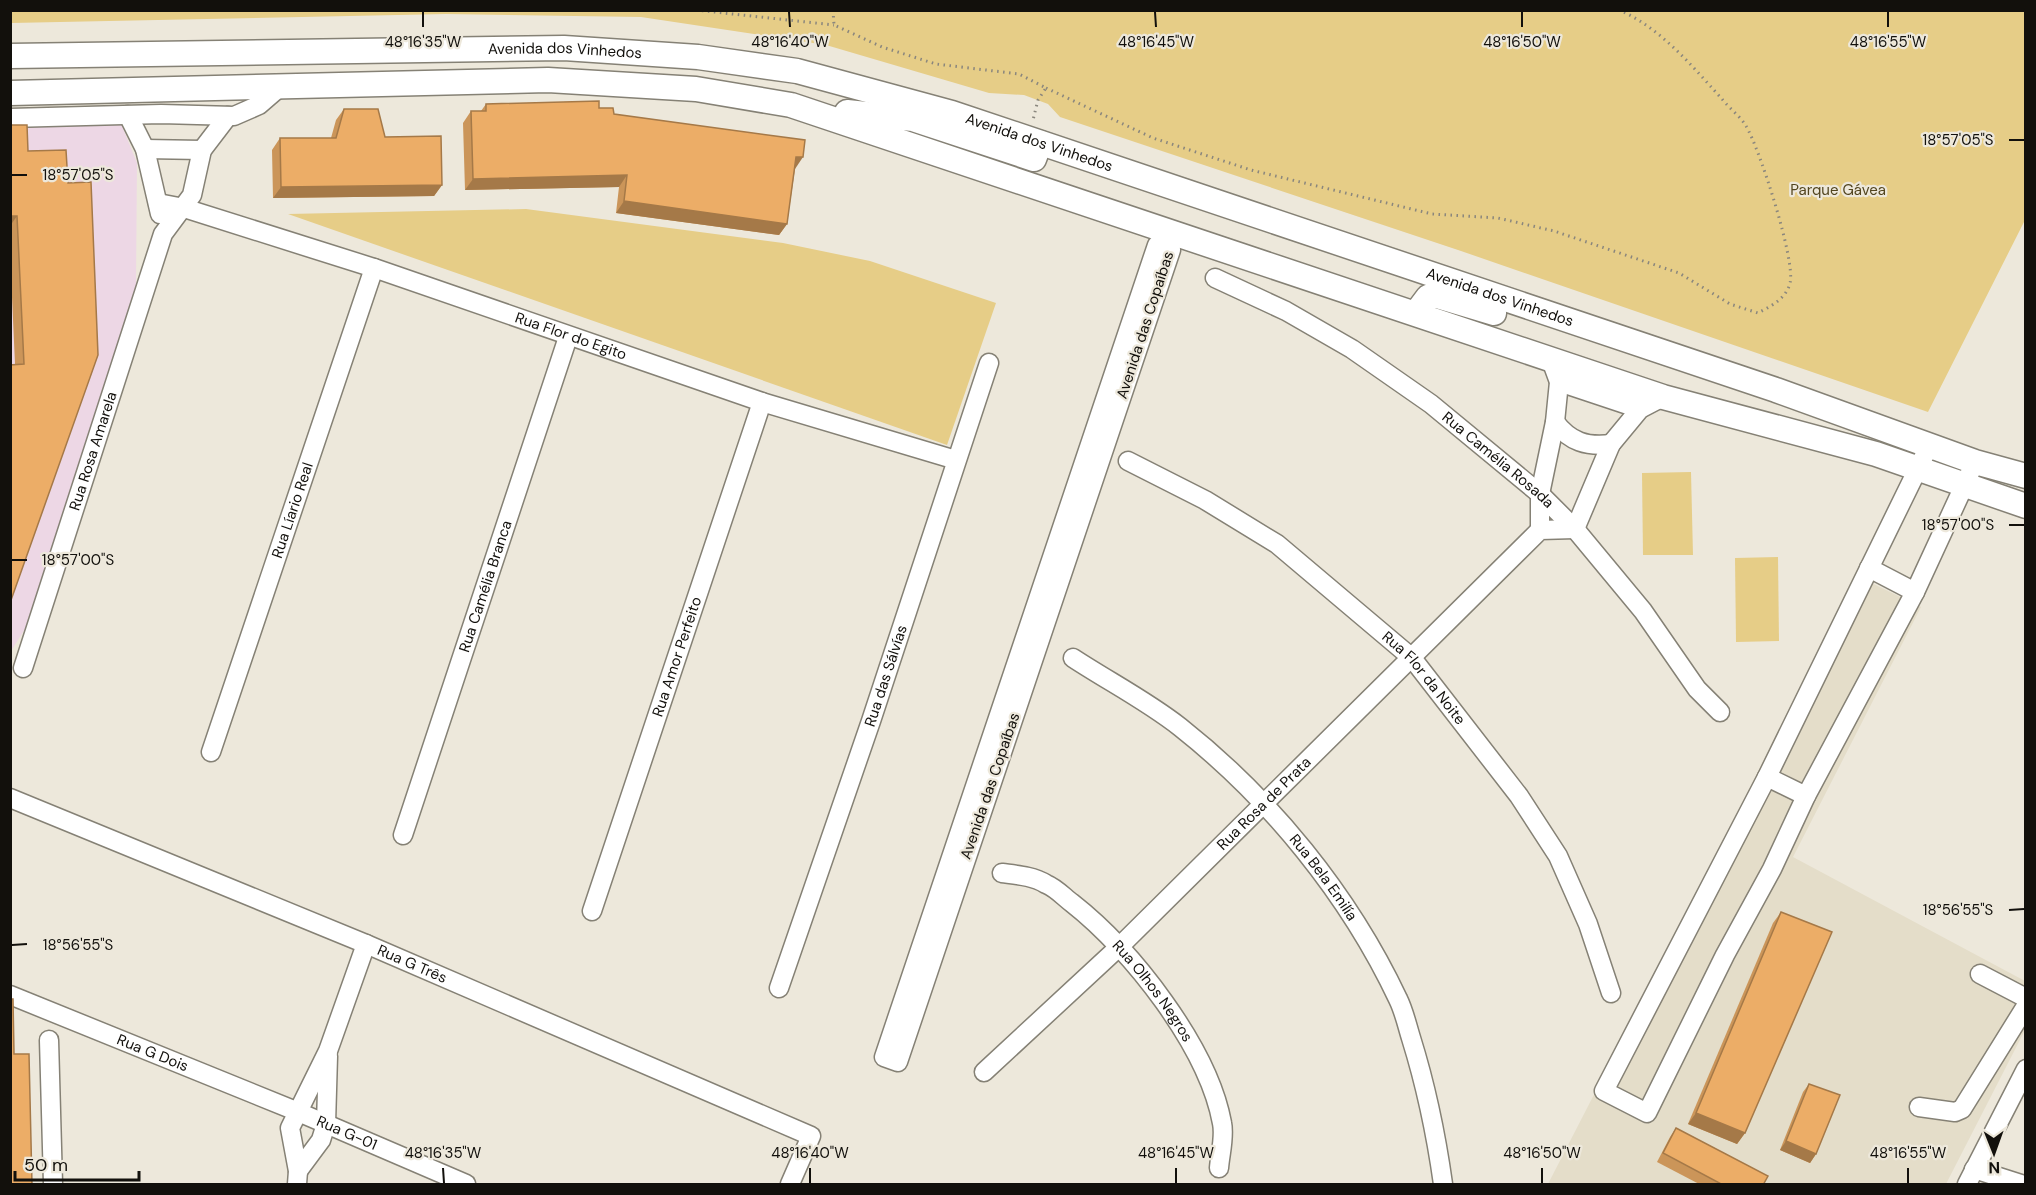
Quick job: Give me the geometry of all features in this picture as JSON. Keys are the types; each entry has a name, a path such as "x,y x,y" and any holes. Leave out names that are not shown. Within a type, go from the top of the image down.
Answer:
{"main road":[{"name":"Avenida dos Vinhedos","path":"10,56 564,48 698,57 797,71 952,113 1776,390 1929,446 2025,506"},
{"path":"10,67 117,54"},
{"name":"Avenida dos Vinhedos","path":"10,93 548,80 696,88 790,105 1416,313 1555,371 1663,397 1919,468 2025,476"},
{"path":"790,105 913,119 1034,159 1034,141"},
{"path":"1416,313 1428,297 1434,295 1525,323 1691,363"}],"street":[{"path":"10,118 128,115 234,116 259,105 281,86"},
{"name":"Rua Rosa Amarela","path":"128,115 145,149 163,234"},
{"path":"145,149 202,150 228,116"},
{"name":"Rua Rosa Amarela","path":"23,669 163,234 184,208 197,179 202,150"},
{"name":"Rua Flor do Egito","path":"158,203 184,208 374,268 762,402 956,460"},
{"name":"Avenida das Copaíbas","path":"1170,233 1171,250 898,1062 884,1057 1157,245 1170,233"},
{"name":"Rua Líario Real","path":"211,752 374,268"},
{"name":"Rua Camélia Rosada","path":"1215,278 1286,311 1352,349 1431,404 1540,494 1575,529 1643,611 1697,689 1720,712"},
{"name":"Rua Camélia Branca","path":"403,835 568,336"},
{"name":"Rua das Sálvías","path":"779,988 871,721 989,363"},
{"path":"1640,409 1555,371 1555,422 1540,494 1540,530 1575,529 1611,444 1640,409 1663,397"},
{"name":"Rua Amor Perfeito","path":"592,911 762,402"},
{"path":"1555,422 1572,440 1594,446 1611,444"},
{"path":"1929,446 1767,777 1604,1091 1647,1113 1725,955 1772,869 1806,796 1916,592 1970,473"},
{"name":"Rua Flor da Noite","path":"1128,461 1205,500 1277,544 1412,658 1519,796 1558,856 1588,924 1611,993"},
{"name":"Rua Rosa de Prata","path":"984,1072 1120,946 1540,530"},
{"path":"1869,568 1916,592"},
{"name":"Rua Bela Emilía","path":"1073,658 1180,727 1264,804 1314,862 1357,923 1399,1000 1424,1079 1436,1133 1443,1185"},
{"path":"1767,777 1806,796"},
{"name":"Rua G Três","path":"10,798 366,944 811,1136 790,1185"},
{"name":"Rua Olhos Negros","path":"1002,873 1025,876 1047,884 1120,946 1185,1032 1202,1064 1223,1125 1219,1168"},
{"path":"300,1180 290,1128 328,1050 366,944"},
{"path":"1980,974 2025,998"},
{"name":"Rua G Dois","path":"10,996 296,1112"},
{"path":"1919,1107 1954,1112 1962,1109 2025,1006"},
{"path":"49,1040 53,1185"},
{"path":"300,1180 321,1140 326,1125 328,1050"},
{"path":"2021,1185 1970,1177 2025,1069"},
{"name":"Rua G-01","path":"296,1112 466,1185"}],"path":[{"path":"696,10 834,26 882,47 936,64 1018,74 1153,138 1251,170 1432,214 1498,218 1554,231 1679,273 1730,304 1758,313 1778,302 1790,284 1791,263 1773,199 1746,127 1680,52 1619,10"},
{"path":"832,10 834,26"},
{"path":"1034,141 1038,100 1046,88"}],"shaded area":[{"path":"118,116 137,163 136,286 25,629 11,651 11,118"},
{"path":"1855,575 1921,607 1793,857 2025,981 2025,1030 1946,1184 1548,1184 1711,867"}],"green space":[{"name":"Parque Gávea","path":"10,11 2025,11 2025,220 1928,412 1461,251 1060,117 1048,104 1024,95 989,93 826,45 641,17 446,14 11,23"},
{"path":"526,209 783,243 870,261 996,303 947,445 288,214"},
{"path":"1691,472 1693,555 1643,555 1642,473"},
{"path":"1778,557 1779,641 1736,642 1735,558"}],"building":[{"path":"599,101 599,108 613,108 614,114 805,140 803,157 796,157 787,224 624,201 627,175 473,179 471,111 486,111 486,104"},
{"path":"344,109 378,109 385,137 441,136 442,185 281,187 280,138 336,138"},
{"path":"10,125 27,125 28,151 66,150 68,183 91,182 98,355 10,603 10,365 24,364 17,216 10,216"},
{"path":"1781,912 1832,932 1745,1133 1696,1113"},
{"path":"10,999 13,999 14,1054 29,1054 32,1185 10,1185"},
{"path":"1809,1084 1840,1095 1816,1154 1786,1141"},
{"path":"1676,1128 1768,1176 1763,1185 1723,1185 1663,1153"}]}
